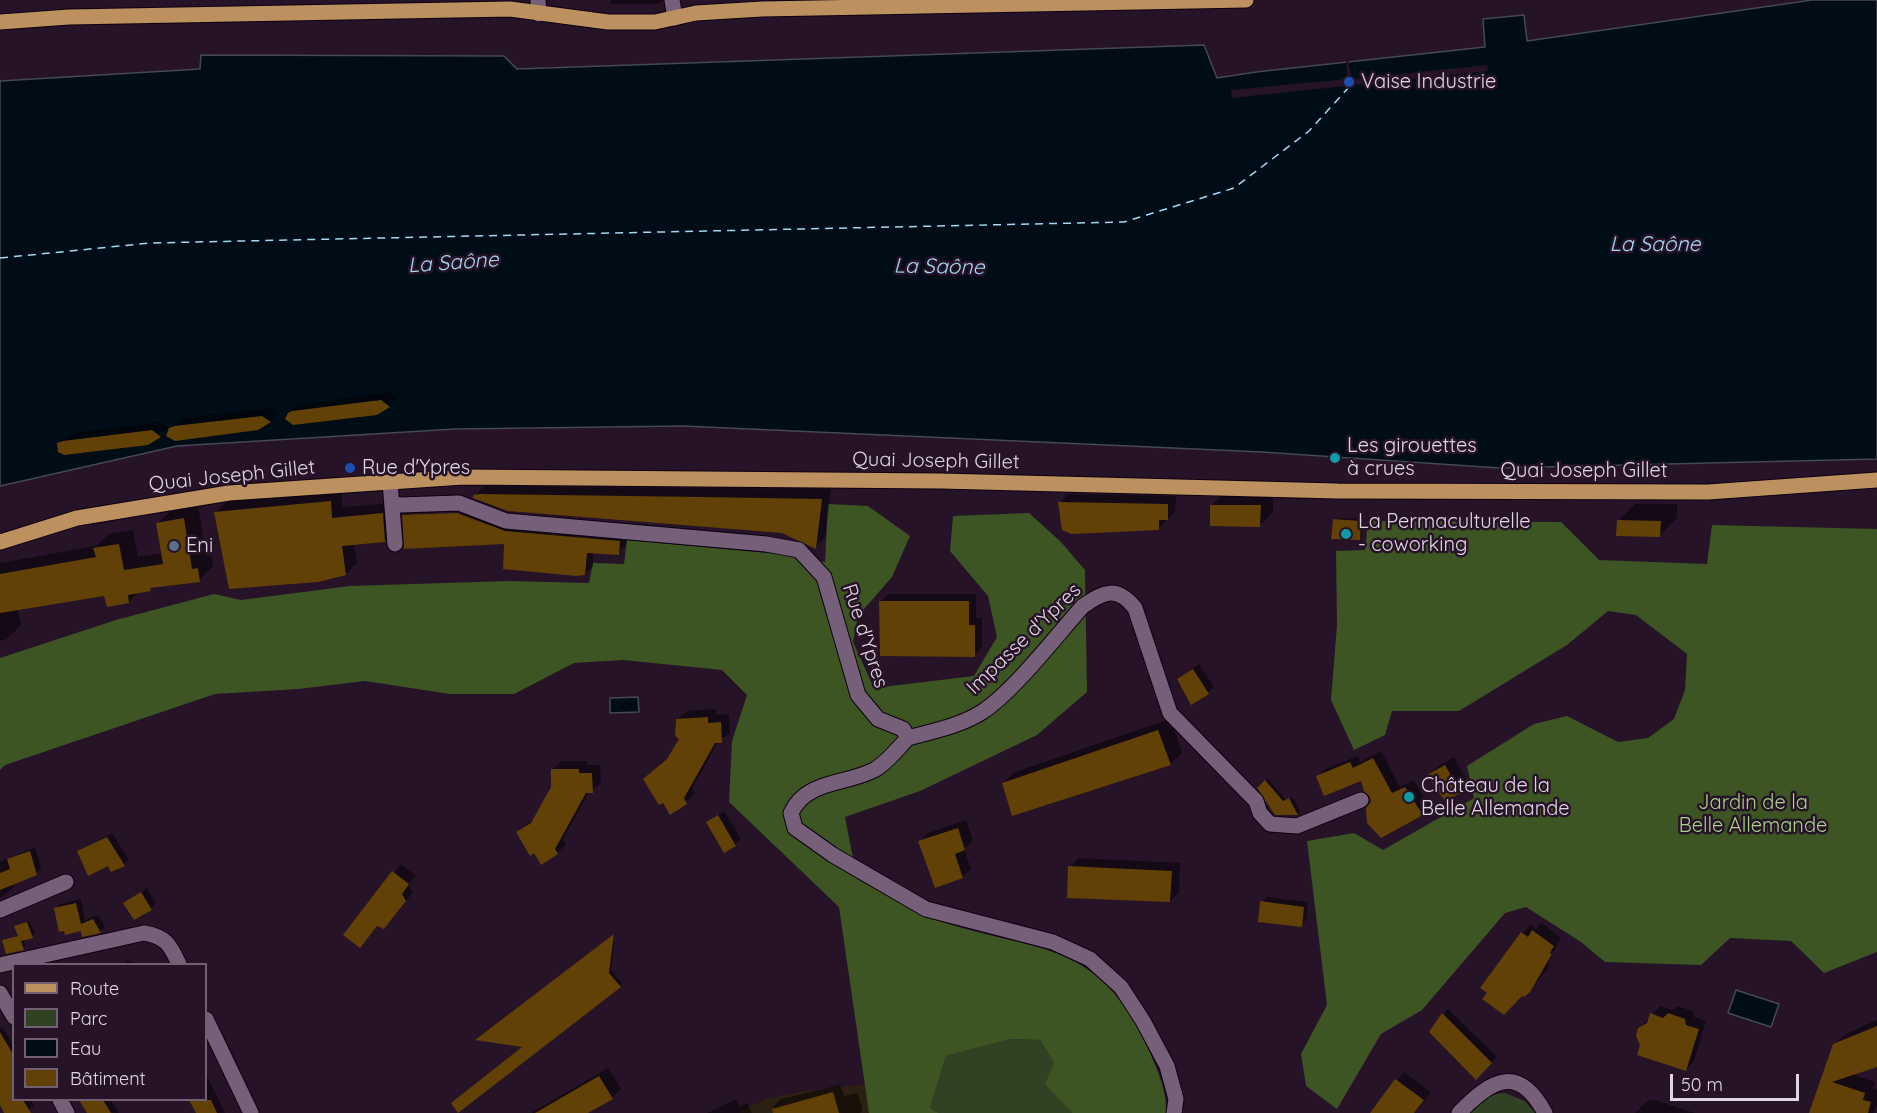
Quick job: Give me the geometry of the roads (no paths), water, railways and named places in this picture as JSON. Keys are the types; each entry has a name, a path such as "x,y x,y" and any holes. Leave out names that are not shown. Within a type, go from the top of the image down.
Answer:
{"main road":[{"path":"0,22 69,17 539,7 608,22 655,22 696,14 762,9 1246,0"},
{"name":"Quai Joseph Gillet","path":"0,542 76,518 229,493 486,477 940,482 1337,491 1708,492 1877,480"}],"street":[{"path":"672,0 675,18"},
{"path":"390,482 395,544"},
{"name":"Rue d'Ypres","path":"393,503 459,503 506,521 766,544 799,550 824,577 858,695 878,719 903,729 908,738"},
{"name":"Impasse d'Ypres","path":"908,738 959,723 982,712 1000,697 1083,606 1098,596 1113,592 1125,596 1135,608 1170,713 1256,801 1260,813 1270,824 1297,826 1361,800"},
{"path":"908,738 875,770 815,789 798,799 791,813 795,828 833,855 926,909 1053,942 1090,959 1120,987 1143,1021 1167,1066 1176,1100 1174,1113"},
{"path":"0,910 66,882"},
{"path":"0,965 144,933 160,936 171,947 179,963"},
{"path":"0,993 12,1014"},
{"path":"207,1021 251,1113"},
{"path":"1459,1113 1486,1088 1503,1081 1526,1087 1545,1113"}],"water":[{"name":"La Saône","path":"1812,0 1877,0 1877,459 1499,468 1262,452 683,426 455,429 177,446 0,486 0,81 200,69 201,55 504,56 517,69 1204,45 1217,78 1485,47 1483,19 1524,15 1527,41"},
{"path":"638,697 639,712 610,713 610,698"},
{"path":"1736,990 1779,1004 1771,1027 1728,1013"}],"place":[{"name":"Vaise Industrie","path":"1349,82"},
{"name":"Les girouettes à crues","path":"1335,458"},
{"name":"Rue d'Ypres","path":"350,468"},
{"name":"La Permaculturelle - coworking","path":"1346,534"},
{"name":"Eni","path":"174,546"},
{"name":"Château de la Belle Allemande","path":"1409,797"}],"park label":[{"name":"Jardin de la Belle Allemande","path":"1753,814"}]}
